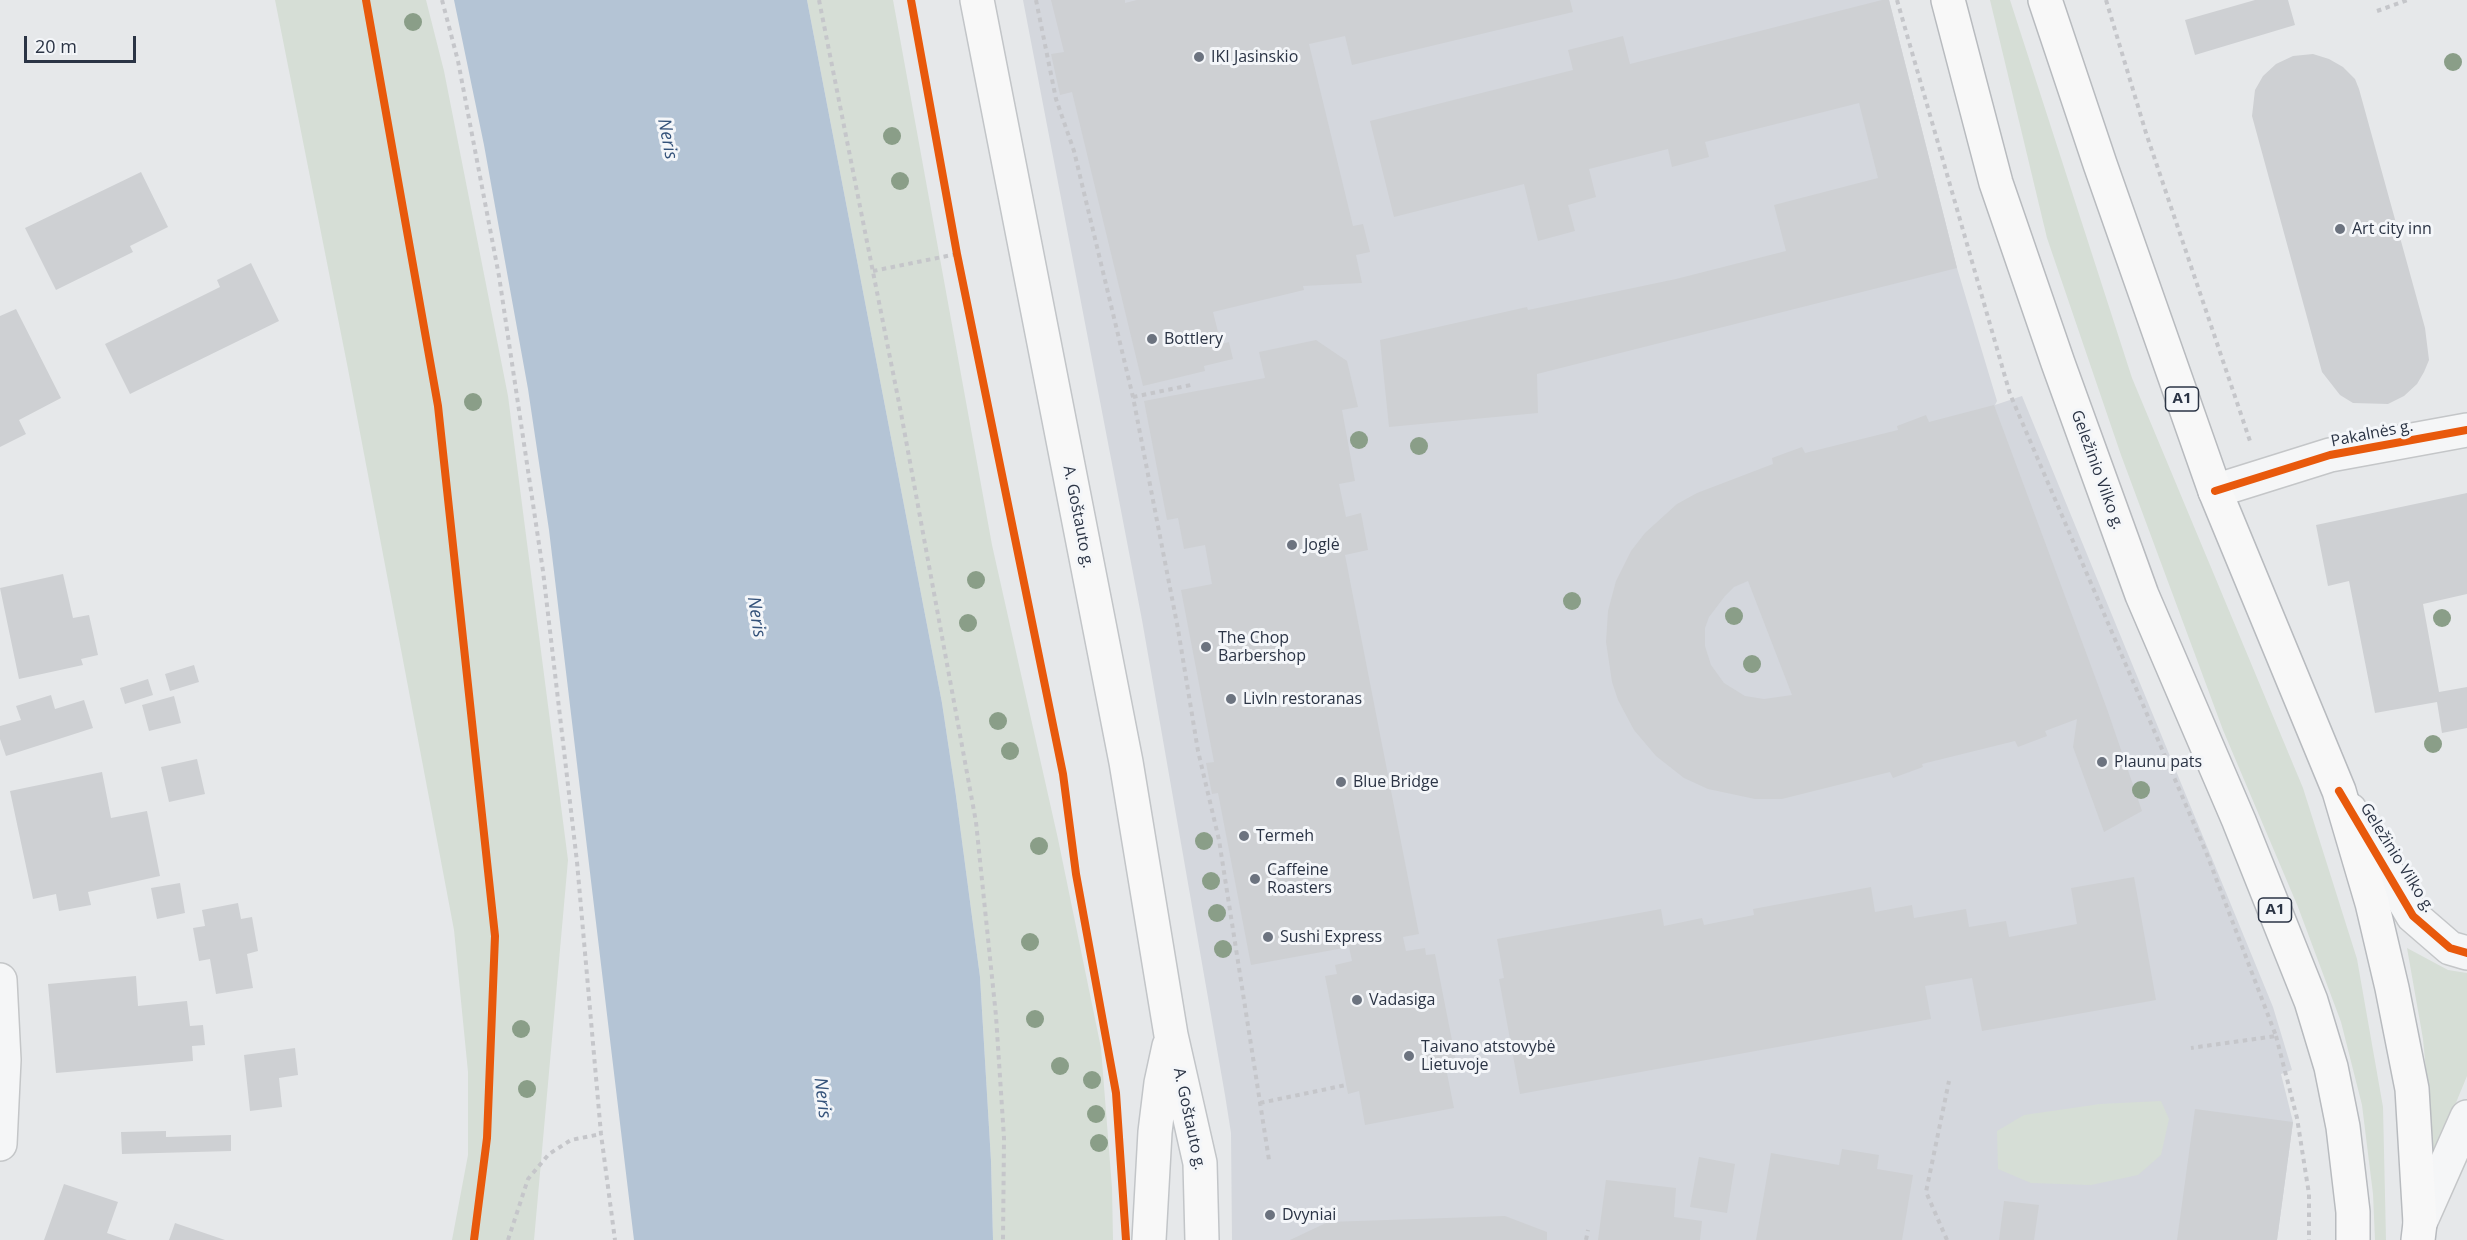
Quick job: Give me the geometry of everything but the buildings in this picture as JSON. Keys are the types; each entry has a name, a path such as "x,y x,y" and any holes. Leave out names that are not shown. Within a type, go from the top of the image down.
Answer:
{"main road":[{"name":"A. Goštauto g.","path":"977,0 1126,762 1171,1035 1200,1163 1202,1240"},
{"name":"Geležinio Vilko g.","path":"1948,0 1996,183 2142,595 2239,821 2312,1001 2331,1067 2343,1127 2353,1212 2353,1240"},
{"name":"Geležinio Vilko g.","path":"2046,0 2100,164 2215,491 2339,791 2372,903 2412,1089 2419,1232"},
{"name":"A. Goštauto g.","path":"1149,1240 1155,1132 1161,1083 1171,1035"}],"street":[{"name":"Pakalnės g.","path":"2215,491 2330,455 2467,430"},
{"name":"Geležinio Vilko g.","path":"2339,791 2413,916 2450,948 2467,953"},
{"path":"0,980 4,1060 0,1144"},
{"path":"2419,1232 2467,1117"}],"path":[{"path":"442,0 458,61 499,276 543,571 577,862 601,1134 615,1240"},
{"path":"819,0 873,271 976,822 996,1016 1004,1138 1004,1240"},
{"path":"1036,0 1056,99 1074,151 1133,397 1178,629 1198,751 1219,840 1269,1160"},
{"path":"1897,0 2010,394 2206,852 2276,1035 2297,1118 2309,1194 2309,1240"},
{"path":"2106,0 2146,133 2247,433 2264,476"},
{"path":"2377,11 2408,0"},
{"path":"873,271 957,254"},
{"path":"1133,397 1191,385"},
{"path":"2191,1048 2276,1035"},
{"path":"1947,1240 1926,1192 1949,1081"},
{"path":"1260,1103 1346,1085"},
{"path":"508,1240 528,1179 549,1154 571,1140 601,1134"},
{"path":"1586,1240 1588,1230"}],"shaded area":[{"path":"275,0 426,0 444,71 508,396 568,860 534,1240 452,1240 468,1155 468,1072 454,930 348,369"},
{"path":"807,0 893,0 992,545 1058,839 1101,1048 1112,1188 1113,1240 993,1240 991,1161 980,977 956,796 942,703"},
{"path":"1023,0 1889,0 1957,268 1997,401 1995,405 2022,396 2273,1007 2292,1070 2281,1074 2293,1122 2277,1240 1232,1240 1231,1133 1225,1095 1142,620"},
{"path":"1990,0 2010,0 2132,378 2303,788 2357,959 2383,1107 2386,1240 2375,1240 2373,1194 2362,1105 2341,1022 2298,907 2223,730 2121,455 2047,238"},
{"path":"2407,948 2448,970 2467,973 2467,1076 2434,1156 2423,1039"},
{"path":"2161,1101 2169,1119 2161,1155 2138,1175 2091,1185 2031,1183 1998,1169 1997,1131 2024,1115 2100,1104"}],"water":[{"name":"Neris","path":"454,0 807,0 942,703 956,796 980,977 991,1161 993,1240 634,1240 549,530 528,389 484,145"}],"cycle path":[{"path":"366,0 438,406 495,936 487,1138 474,1240"},
{"path":"911,0 957,254 1063,774 1076,874 1116,1093 1126,1240"},
{"path":"2215,491 2330,455 2467,430"},
{"path":"2339,791 2413,916 2450,948 2467,953"}],"place":[{"name":"IKI Jasinskio","path":"1199,57"},
{"name":"Art city inn","path":"2340,229"},
{"name":"Bottlery","path":"1152,339"},
{"name":"Joglė","path":"1292,545"},
{"name":"The Chop Barbershop","path":"1206,647"},
{"name":"LivIn restoranas","path":"1231,699"},
{"name":"Plaunu pats","path":"2102,762"},
{"name":"Blue Bridge","path":"1341,782"},
{"name":"Termeh","path":"1244,836"},
{"name":"Caffeine Roasters","path":"1255,879"},
{"name":"Sushi Express","path":"1268,937"},
{"name":"Vadasiga","path":"1357,1000"},
{"name":"Taivano atstovybė Lietuvoje","path":"1409,1056"},
{"name":"Dvyniai","path":"1270,1215"}]}
